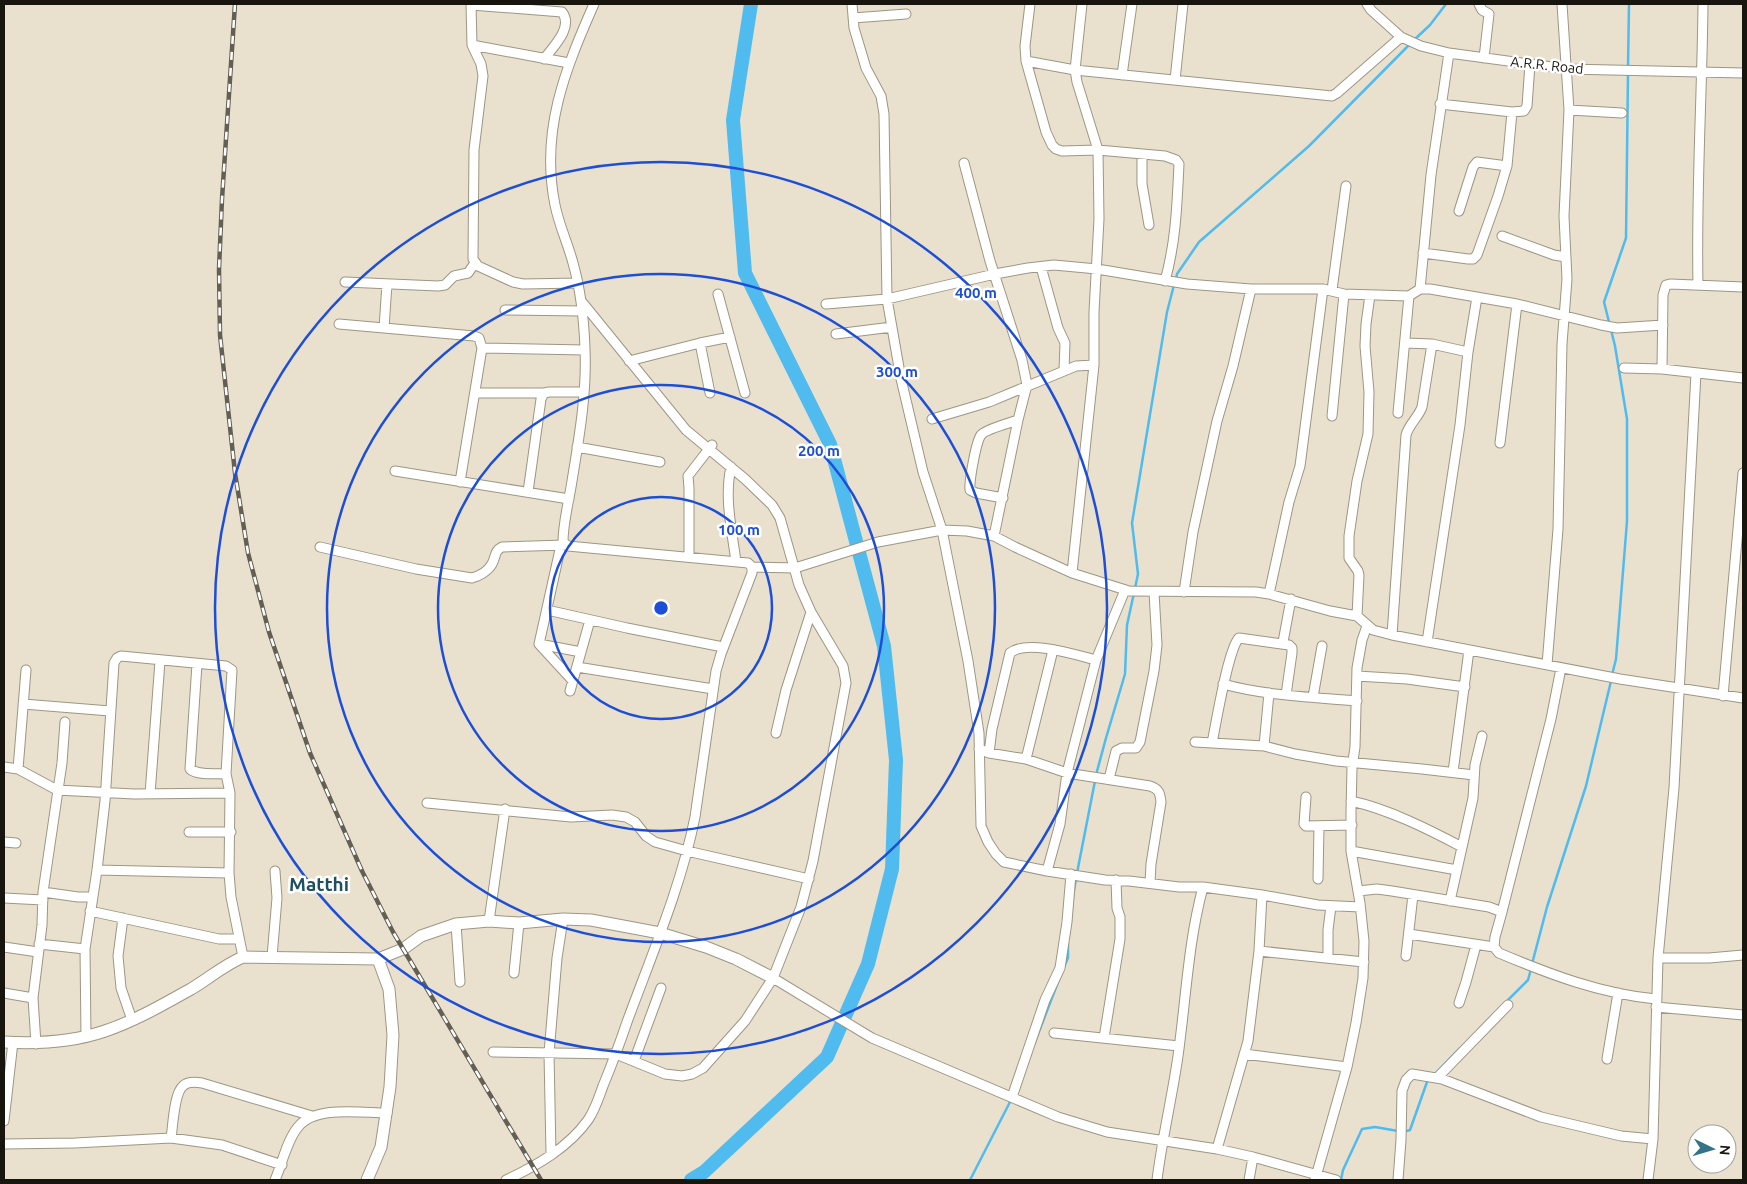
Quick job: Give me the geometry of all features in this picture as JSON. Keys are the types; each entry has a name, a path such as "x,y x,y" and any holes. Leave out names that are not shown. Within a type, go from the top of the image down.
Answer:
{"main road":[{"path":"8,1042 36,1044 86,1037 106,1031 132,1020 192,988 243,957 378,959 403,949 421,936 438,929 456,924 489,920 519,922 563,918 591,920 660,933 706,947 736,959 773,978"},
{"path":"367,1180 381,1146 387,1113 393,1035 389,989 378,959"}],"street":[{"path":"345,282 442,286 454,276 468,273 474,263 472,250 474,150 483,76 481,64 472,45 471,4 562,12 566,20 563,34 544,59"},
{"path":"539,644 563,545 578,447 584,392 585,350 582,306 578,283 556,207 551,180 551,153 557,102 568,63 594,4"},
{"path":"852,4 854,28 866,68 881,96 884,114 887,299 901,379 923,472 942,530 968,660 979,733 981,826 988,842 1004,862 1047,871 1116,880 1203,887 1331,906 1360,907"},
{"path":"1030,4 1026,61 1046,132 1052,145 1062,151 1098,150 1171,157 1179,164 1176,229 1167,281"},
{"path":"1072,573 1094,365 1094,312 1099,219 1098,150 1075,70 1082,4"},
{"path":"1122,75 1132,4"},
{"path":"1175,80 1183,4"},
{"name":"A.R.R. Road","path":"1367,4 1371,10 1403,38 1421,46 1448,53 1567,69 1743,73"},
{"path":"1479,4 1482,10 1489,14 1484,58"},
{"path":"1547,665 1558,529 1560,404 1567,279 1564,208 1569,110 1562,4"},
{"path":"1698,285 1697,222 1703,4"},
{"path":"853,18 906,14"},
{"path":"1026,61 1075,70 1332,96 1403,38"},
{"path":"472,45 568,63"},
{"path":"1420,289 1431,174 1448,53"},
{"path":"1440,104 1512,112 1524,111 1527,106 1530,64"},
{"path":"1569,110 1622,113"},
{"path":"1423,253 1468,259 1475,258 1507,166 1512,112"},
{"path":"1142,154 1142,184 1149,225"},
{"path":"1459,211 1473,167 1477,162 1507,166"},
{"path":"964,163 995,274 1022,360 1027,385 994,536"},
{"path":"1269,594 1289,502 1300,466 1327,290 1346,186"},
{"path":"1502,236 1554,255 1566,257"},
{"path":"474,263 498,276 518,283 578,283"},
{"path":"826,304 887,299 995,274 1054,265 1097,269 1187,284 1251,289 1327,290 1344,294 1409,296 1420,289 1430,289 1517,304 1617,328 1662,325"},
{"path":"1041,267 1058,328 1065,343 1064,370"},
{"path":"384,328 387,284"},
{"path":"1662,369 1662,325 1664,289 1666,285 1743,286"},
{"path":"1184,592 1194,532 1217,421 1233,366 1251,289"},
{"path":"718,294 745,393"},
{"path":"1332,416 1344,294"},
{"path":"1357,616 1359,575 1349,558 1349,536 1357,481 1368,434 1369,392 1365,346 1370,295"},
{"path":"1398,413 1409,296"},
{"path":"1427,642 1460,425 1468,352 1477,297"},
{"path":"1500,443 1517,304"},
{"path":"505,310 582,306"},
{"path":"493,1052 616,1054 665,1074 682,1076 692,1074 702,1068 745,1021 773,978 801,907 813,861 846,683 843,666 811,612 799,585 780,518 772,505 710,447 686,430 582,306"},
{"path":"339,324 479,338 482,348 460,482"},
{"path":"836,334 892,327"},
{"path":"629,361 700,342 730,337"},
{"path":"700,342 710,393"},
{"path":"1405,343 1432,344 1468,352"},
{"path":"1392,635 1406,435 1408,428 1422,407 1432,344"},
{"path":"482,348 585,350"},
{"path":"932,419 989,402 1076,366 1094,365"},
{"path":"1624,368 1662,369 1743,378"},
{"path":"1648,1180 1653,1139 1658,958 1674,788 1696,373"},
{"path":"475,393 584,392"},
{"path":"528,492 541,398 544,393"},
{"path":"1003,498 976,493 970,490 978,443 981,435 985,432 1018,420"},
{"path":"578,447 660,462"},
{"path":"689,557 688,476 710,447"},
{"path":"731,467 727,484 736,562"},
{"path":"395,471 569,499"},
{"path":"1723,696 1743,472"},
{"path":"320,547 416,569 472,578 479,576 490,566 496,552 502,547 563,545 748,563 752,567 795,568 849,551 919,533 942,530 967,531 994,536 1072,573 1127,590 1151,592 1256,592 1269,594 1357,616 1373,630 1392,635 1602,676 1743,698"},
{"path":"506,1180 534,1167 579,1131 589,1118 616,1054 687,852 695,817 716,671 723,647 752,573 752,567"},
{"path":"1047,871 1060,824 1067,773 1096,660 1127,590"},
{"path":"1107,779 1116,750 1136,748 1140,742 1154,671 1157,645 1151,592"},
{"path":"1282,642 1291,600"},
{"path":"547,610 723,647"},
{"path":"776,733 786,690 811,612"},
{"path":"570,691 590,620"},
{"path":"1316,1178 1346,1067 1358,1014 1364,962 1360,907 1351,851 1351,801 1357,676 1360,649 1367,626"},
{"path":"1212,743 1223,684 1235,644 1239,638 1282,642 1292,648 1286,694"},
{"path":"539,644 581,652"},
{"path":"539,644 573,682"},
{"path":"1313,697 1322,646"},
{"path":"989,753 992,729 1010,653 1020,647 1052,650 1096,660"},
{"path":"1026,760 1052,650"},
{"path":"1453,772 1469,650"},
{"path":"86,1037 85,949 97,870 105,792 114,663 121,656 226,666 232,670 226,774 230,793 230,873 232,897 243,957"},
{"path":"150,794 160,661"},
{"path":"197,664 190,769 198,773 226,774"},
{"path":"577,667 713,689"},
{"path":"1561,668 1551,719 1494,937 1494,947 1498,953 1567,979 1656,1003 1743,1016"},
{"path":"18,769 26,670"},
{"path":"1357,676 1407,678 1465,687"},
{"path":"1223,684 1244,690 1357,701"},
{"path":"1264,746 1268,693"},
{"path":"24,704 110,711"},
{"path":"36,1044 33,998 43,896 62,763 65,722"},
{"path":"1450,901 1473,798 1474,776 1482,736"},
{"path":"1195,742 1264,746 1336,762 1453,772 1474,776"},
{"path":"979,749 989,753 1026,760 1067,773 1156,788 1160,794 1161,802 1150,883"},
{"path":"4,767 18,769 57,790 150,794 230,793"},
{"path":"1306,796 1305,825 1352,825"},
{"path":"1351,801 1382,810 1425,828 1462,847"},
{"path":"427,803 505,809 571,817 612,815 626,817 635,822 646,836 655,842 687,852 808,879"},
{"path":"489,920 505,809"},
{"path":"1318,826 1318,879"},
{"path":"189,832 231,832"},
{"path":"4,842 16,842"},
{"path":"1351,851 1457,870"},
{"path":"97,870 230,873"},
{"path":"272,956 277,898 275,871"},
{"path":"1008,1095 1045,1000 1060,968 1067,922 1070,874"},
{"path":"1104,1038 1120,939 1116,880"},
{"path":"1157,1180 1179,1046 1189,954 1203,887"},
{"path":"1358,891 1377,889 1473,903 1502,912"},
{"path":"1217,1149 1244,1054 1252,1016 1259,951 1262,895"},
{"path":"1406,956 1413,895"},
{"path":"4,898 43,896 92,897"},
{"path":"1328,958 1331,906"},
{"path":"90,911 219,939 239,939"},
{"path":"123,918 118,956 121,988 132,1020"},
{"path":"551,1154 549,1053 557,958 563,918"},
{"path":"514,973 519,922"},
{"path":"456,924 460,982"},
{"path":"1408,934 1494,947"},
{"path":"1459,1003 1476,945"},
{"path":"4,947 85,949"},
{"path":"1259,951 1364,962"},
{"path":"1658,958 1709,958 1743,955"},
{"path":"773,978 872,1038 1058,1117 1108,1132 1217,1149 1253,1157 1316,1178 1335,1180"},
{"path":"634,1061 661,988"},
{"path":"4,993 33,998"},
{"path":"1607,1059 1618,993"},
{"path":"1439,1078 1508,1005"},
{"path":"1054,1033 1179,1046"},
{"path":"4,1121 8,1042"},
{"path":"1244,1054 1346,1067"},
{"path":"1398,1180 1402,1091 1406,1080 1412,1074 1439,1078 1541,1117 1620,1136 1653,1139"},
{"path":"171,1138 178,1091 184,1084 194,1082 312,1116"},
{"path":"275,1180 297,1128 312,1116 324,1113 387,1113"},
{"path":"4,1144 75,1143 171,1138 222,1145 282,1165"},
{"path":"1249,1180 1253,1157"}],"waterway":[{"path":"691,1180 704,1172 827,1057 868,964 892,869 896,760 884,646 830,444 745,273 733,120 751,4"},
{"path":"1414,40 1430,25 1446,4"},
{"path":"1628,67 1629,4"},
{"path":"1176,280 1177,274 1199,242 1309,146 1410,44"},
{"path":"1612,675 1616,659 1627,521 1627,419 1615,346 1604,302 1626,238 1628,73"},
{"path":"1135,588 1138,574 1132,523 1167,312 1174,285"},
{"path":"1096,775 1125,674 1127,625 1134,593"},
{"path":"1532,964 1547,907 1586,786 1611,681"},
{"path":"1077,873 1095,781"},
{"path":"1073,896 1076,879"},
{"path":"1064,967 1068,958 1068,943"},
{"path":"1506,1002 1528,980 1531,969"},
{"path":"1035,1042 1060,977"},
{"path":"1434,1075 1460,1048"},
{"path":"1403,1132 1410,1130 1427,1082 1430,1079"},
{"path":"970,1180 1011,1100"},
{"path":"1341,1180 1343,1170 1362,1129 1375,1127 1398,1131"}],"railway":[{"path":"235,4 222,199 219,269 220,335 235,473 248,553 269,632 310,753 362,871 393,932 541,1180"}],"district":[{"name":"Matthi","path":"319,884"}]}
